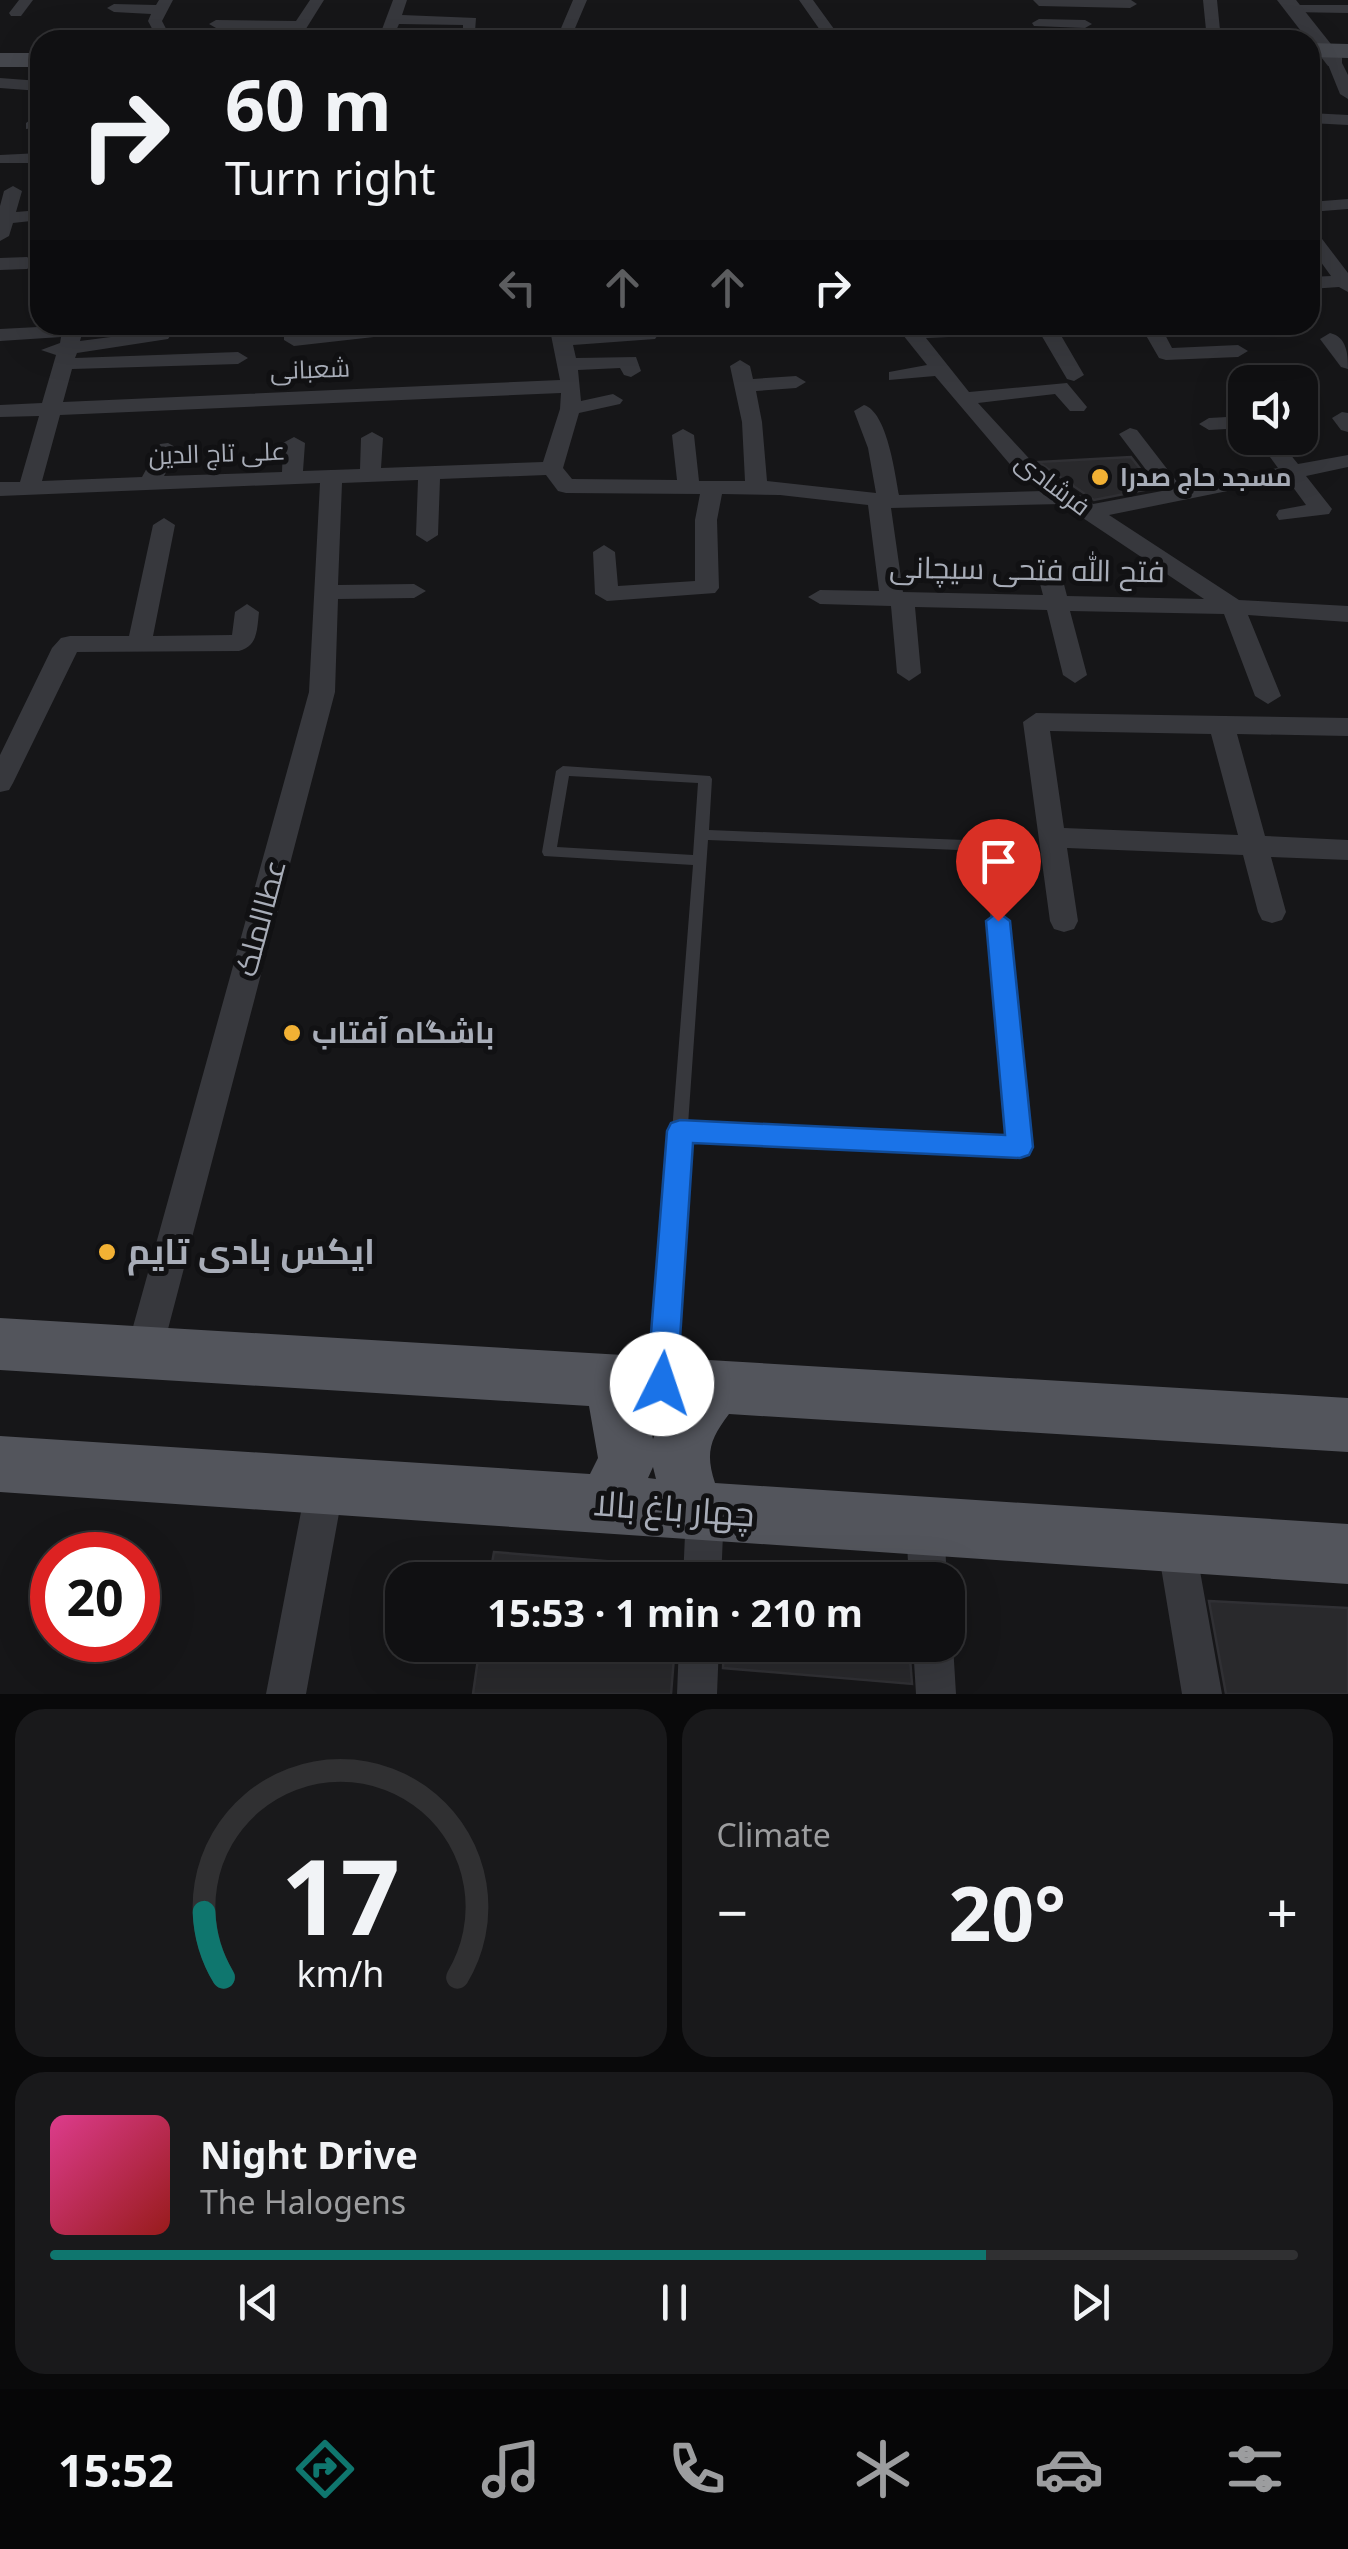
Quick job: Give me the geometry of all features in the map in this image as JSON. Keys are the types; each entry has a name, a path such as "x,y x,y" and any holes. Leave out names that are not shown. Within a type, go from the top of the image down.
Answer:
{"main road":[{"path":"0,50 30,50"},
{"path":"0,60 30,60"},
{"path":"0,1344 1348,1425"},
{"path":"605,1505 627,1461 624,1429 662,1384"},
{"path":"662,1384 684,1426 678,1464 701,1511"},
{"name":"چهار باغ بالا","path":"0,1464 701,1511 926,1553 1176,1543 1348,1554"}],"street":[{"path":"119,0 114,8 163,5"},
{"path":"299,30 316,0"},
{"path":"389,30 400,0"},
{"path":"568,30 580,0"},
{"path":"806,0 828,30"},
{"path":"1210,0 1212,30"},
{"path":"1042,30 1040,1 1130,2 1138,19"},
{"path":"160,30 155,21 163,5"},
{"path":"1290,5 1348,9"},
{"path":"1290,5 1309,30"},
{"path":"268,6 263,15 305,21"},
{"path":"394,19 457,14 471,22 469,30"},
{"path":"216,24 305,21"},
{"path":"1040,23 1085,24"},
{"path":"1329,56 1348,94"},
{"path":"0,83 30,85"},
{"path":"1320,117 1348,118"},
{"path":"4,159 30,158"},
{"path":"12,190 2,224 30,217"},
{"path":"1320,206 1348,204"},
{"path":"1320,249 1346,284"},
{"path":"0,264 27,262"},
{"path":"1320,283 1346,284"},
{"path":"2,328 30,334"},
{"path":"36,335 70,342 238,358"},
{"path":"0,354 70,342 161,335"},
{"path":"294,335 294,353 368,338"},
{"path":"560,335 569,376 570,409 552,468 566,486 756,487 884,501 1066,497"},
{"name":"فرشادی","path":"913,335 1028,471 1233,608"},
{"path":"1051,335 1074,375"},
{"path":"1156,335 1166,354 1238,351"},
{"path":"1330,339 1348,363"},
{"path":"29,488 70,342"},
{"name":"شعبانی","path":"0,411 296,408 569,376 629,360 631,371"},
{"path":"896,376 939,369"},
{"path":"296,408 298,375"},
{"path":"756,487 752,422 742,376 796,382"},
{"path":"964,399 1060,387 1077,407"},
{"path":"570,409 613,400"},
{"path":"864,411 879,448 909,673"},
{"path":"1210,424 1228,423"},
{"path":"1130,434 1176,495"},
{"path":"604,552 607,594 713,595 700,486 683,435"},
{"path":"370,476 372,438"},
{"path":"292,478 294,443"},
{"path":"150,483 168,449"},
{"path":"1279,455 1321,509 1287,515"},
{"path":"1088,512 1348,462"},
{"name":"علی تاج الدین","path":"0,488 552,468"},
{"path":"427,535 429,474"},
{"name":"عطاالملک","path":"144,1352 322,692 331,477"},
{"path":"140,642 164,525"},
{"path":"1048,569 1075,675"},
{"path":"326,592 414,591"},
{"name":"فتح الله فتحی سیچانی","path":"820,596 1233,608"},
{"path":"1268,696 1233,608 1348,614"},
{"path":"0,784 61,654 70,644 242,641 248,612"},
{"path":"1064,921 1036,722 1348,727"},
{"path":"1222,724 1272,912"},
{"path":"1052,837 1348,850"},
{"path":"286,1694 325,1486"},
{"path":"701,1511 702,1562"},
{"path":"1176,1543 1202,1694"},
{"path":"697,1694 698,1662"},
{"path":"934,1662 936,1694"}],"lane":[{"path":"662,1384 702,835 705,779 562,771 549,852 700,860"},
{"path":"680,1131 1020,1147 990,846 702,835"}],"building":[{"name":"مسجد حاج صدرا","path":"1131,457 1155,488 1094,500 1038,462"},
{"path":"494,1552 617,1562 492,1562"},
{"path":"1209,1601 1348,1608 1348,1694 1226,1694"},
{"path":"478,1662 674,1662 671,1694 473,1694"},
{"path":"723,1662 910,1662 912,1684 723,1668"}],"place":[{"name":"مسجد حاج صدرا","path":"1100,477"},
{"name":"باشگاه آفتاب","path":"292,1033"},
{"name":"ایکس بادی تایم","path":"107,1252"}],"route":[{"path":"662,1384 680,1131 1020,1147 998,921"}]}
